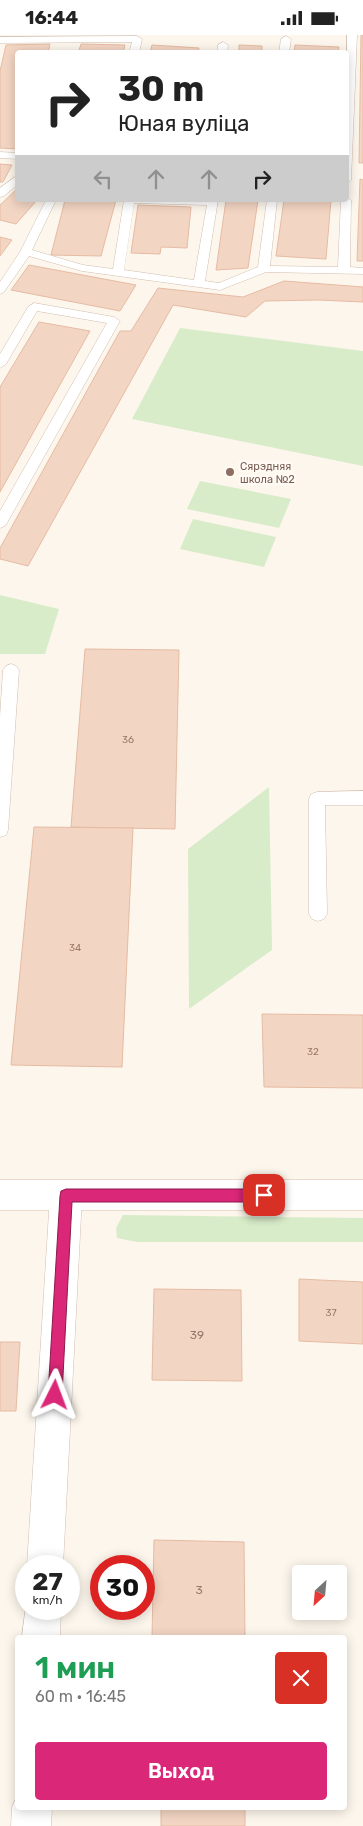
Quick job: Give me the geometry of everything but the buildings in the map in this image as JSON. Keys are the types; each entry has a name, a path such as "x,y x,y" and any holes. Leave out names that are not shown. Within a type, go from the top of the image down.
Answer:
{"street":[{"path":"0,1195 363,1195"},
{"path":"46,1555 66,1196"},
{"path":"41,1635 42,1620"},
{"path":"31,1826 32,1810"}],"lane":[{"path":"349,172 352,35"},
{"path":"0,40 137,39 135,50"},
{"path":"284,50 286,39"},
{"path":"60,50 62,40"},
{"path":"0,155 15,156"},
{"path":"0,193 15,180"},
{"path":"0,290 26,252 50,202"},
{"path":"118,273 129,202"},
{"path":"199,284 212,202"},
{"path":"264,269 272,202"},
{"path":"344,270 346,202"},
{"path":"26,252 82,268 220,287 264,269 363,271"},
{"path":"0,364 34,307 114,321 0,523"},
{"path":"0,830 11,670"},
{"path":"318,914 317,799 363,798"}],"green space":[{"path":"180,328 363,351 363,466 132,419"},
{"path":"200,481 291,499 279,528 187,509"},
{"path":"193,519 276,537 264,567 180,549"},
{"path":"0,595 59,609 45,654 0,654"},
{"path":"269,787 272,950 189,1009 188,849"},
{"path":"123,1215 363,1218 363,1242 137,1242 117,1238 116,1228"}],"place":[{"name":"Сярэдняя школа №2","path":"230,472"}],"route":[{"path":"55,1395 66,1196 264,1195"}]}
